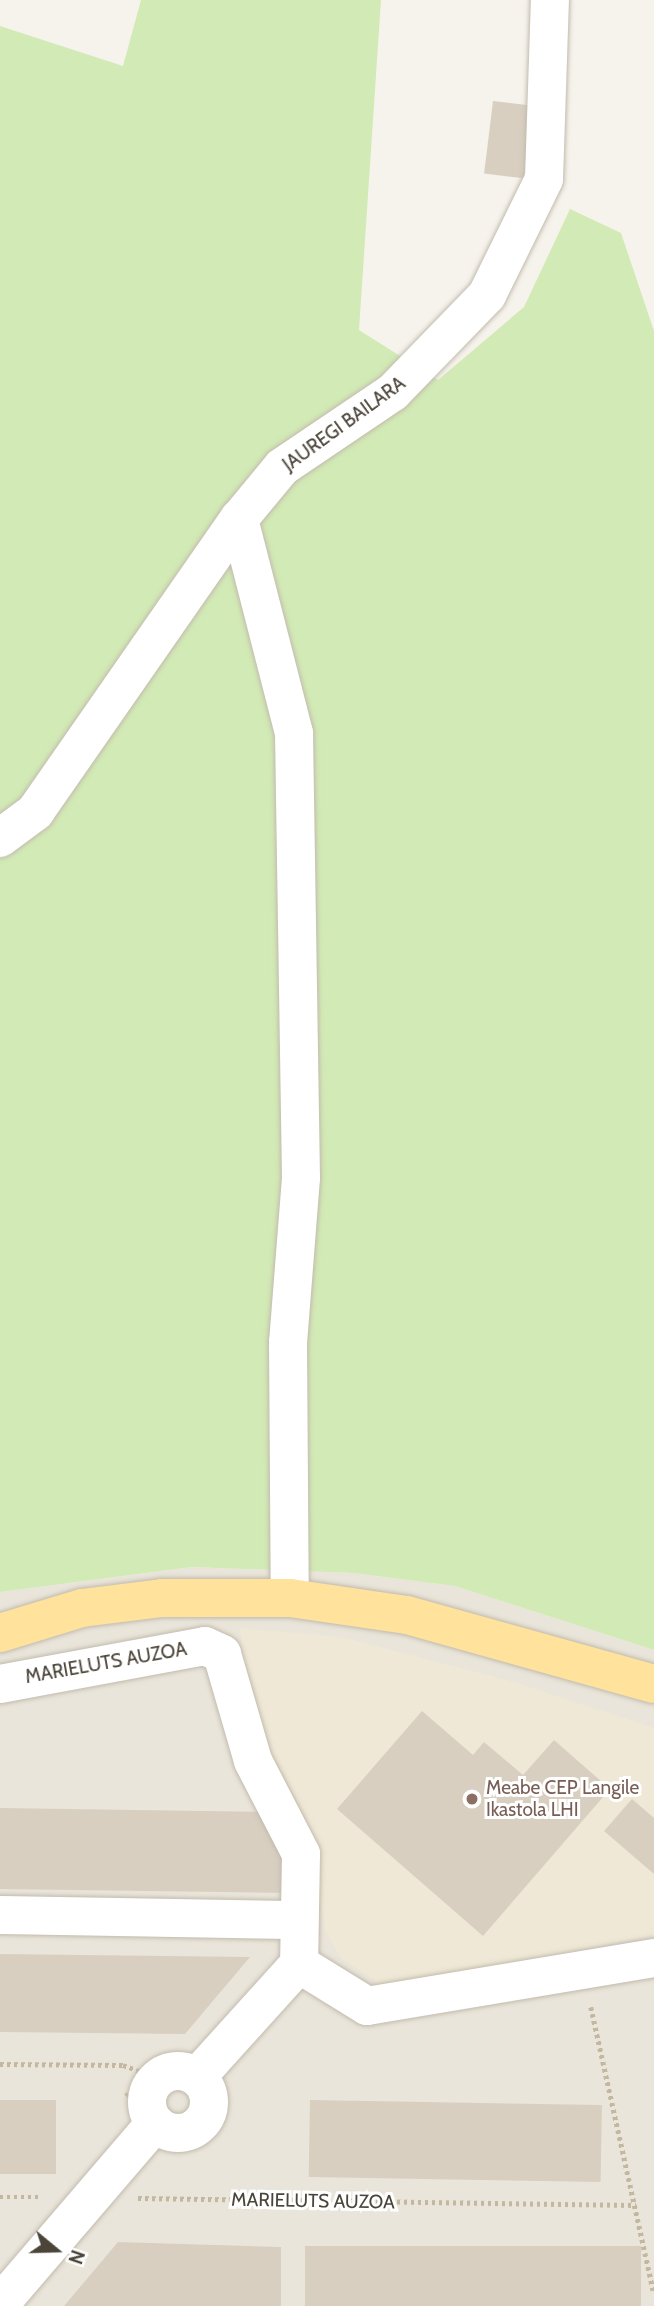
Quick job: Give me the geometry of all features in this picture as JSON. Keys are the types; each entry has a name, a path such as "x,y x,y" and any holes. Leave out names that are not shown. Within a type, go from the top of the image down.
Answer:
{"main road":[{"path":"0,1633 82,1608 148,1600 290,1598 407,1615 654,1684"}],"street":[{"name":"JAUREGI BAILARA","path":"0,838 35,812 239,519 282,467 393,392 487,295 544,179 550,0"},
{"path":"239,519 294,733 301,1178 288,1342 290,1598"},
{"name":"MARIELUTS AUZOA","path":"0,1684 205,1646 222,1654 253,1762 301,1854 299,1964"},
{"path":"0,1915 299,1920"},
{"path":"197,2077 299,1964 367,2006 654,1958"},
{"path":"178,2071 197,2077 210,2101 198,2126 171,2132 155,2123 147,2105 159,2078 178,2071"},
{"path":"0,2304 155,2123"}],"path":[{"path":"583,1970 654,2293"},
{"path":"0,2064 123,2065 159,2078"},
{"path":"0,2197 40,2197"},
{"name":"MARIELUTS AUZOA","path":"128,2208 137,2198 636,2205"}],"shaded area":[{"path":"192,1567 353,1573 455,1586 654,1650 654,2306 0,2306 0,1592"},
{"name":"Meabe CEP Langile Ikastola LHI","path":"240,1628 341,1637 514,1682 654,1728 654,1935 411,1985 379,1983 342,1959 324,1929 315,1868 248,1714"}],"green space":[{"path":"141,0 381,0 359,330 438,380 524,307 570,209 621,233 654,331 654,1650 455,1586 353,1573 192,1567 0,1592 0,26 123,66"}],"building":[{"path":"493,101 533,106 524,178 484,173"},
{"path":"422,1711 473,1755 484,1742 523,1775 554,1740 610,1789 483,1936 337,1809"},
{"path":"632,1799 654,1818 654,1874 604,1831"},
{"path":"0,1808 268,1812 288,1854 288,1893 0,1889"},
{"path":"0,1954 250,1957 185,2034 0,2032"},
{"path":"0,2100 56,2100 56,2174 0,2174"},
{"path":"310,2100 602,2105 601,2182 309,2177"},
{"path":"118,2242 281,2247 281,2306 64,2306"},
{"path":"305,2246 641,2246 641,2306 305,2306"}],"place":[{"name":"Meabe CEP Langile Ikastola LHI","path":"472,1799"}]}
